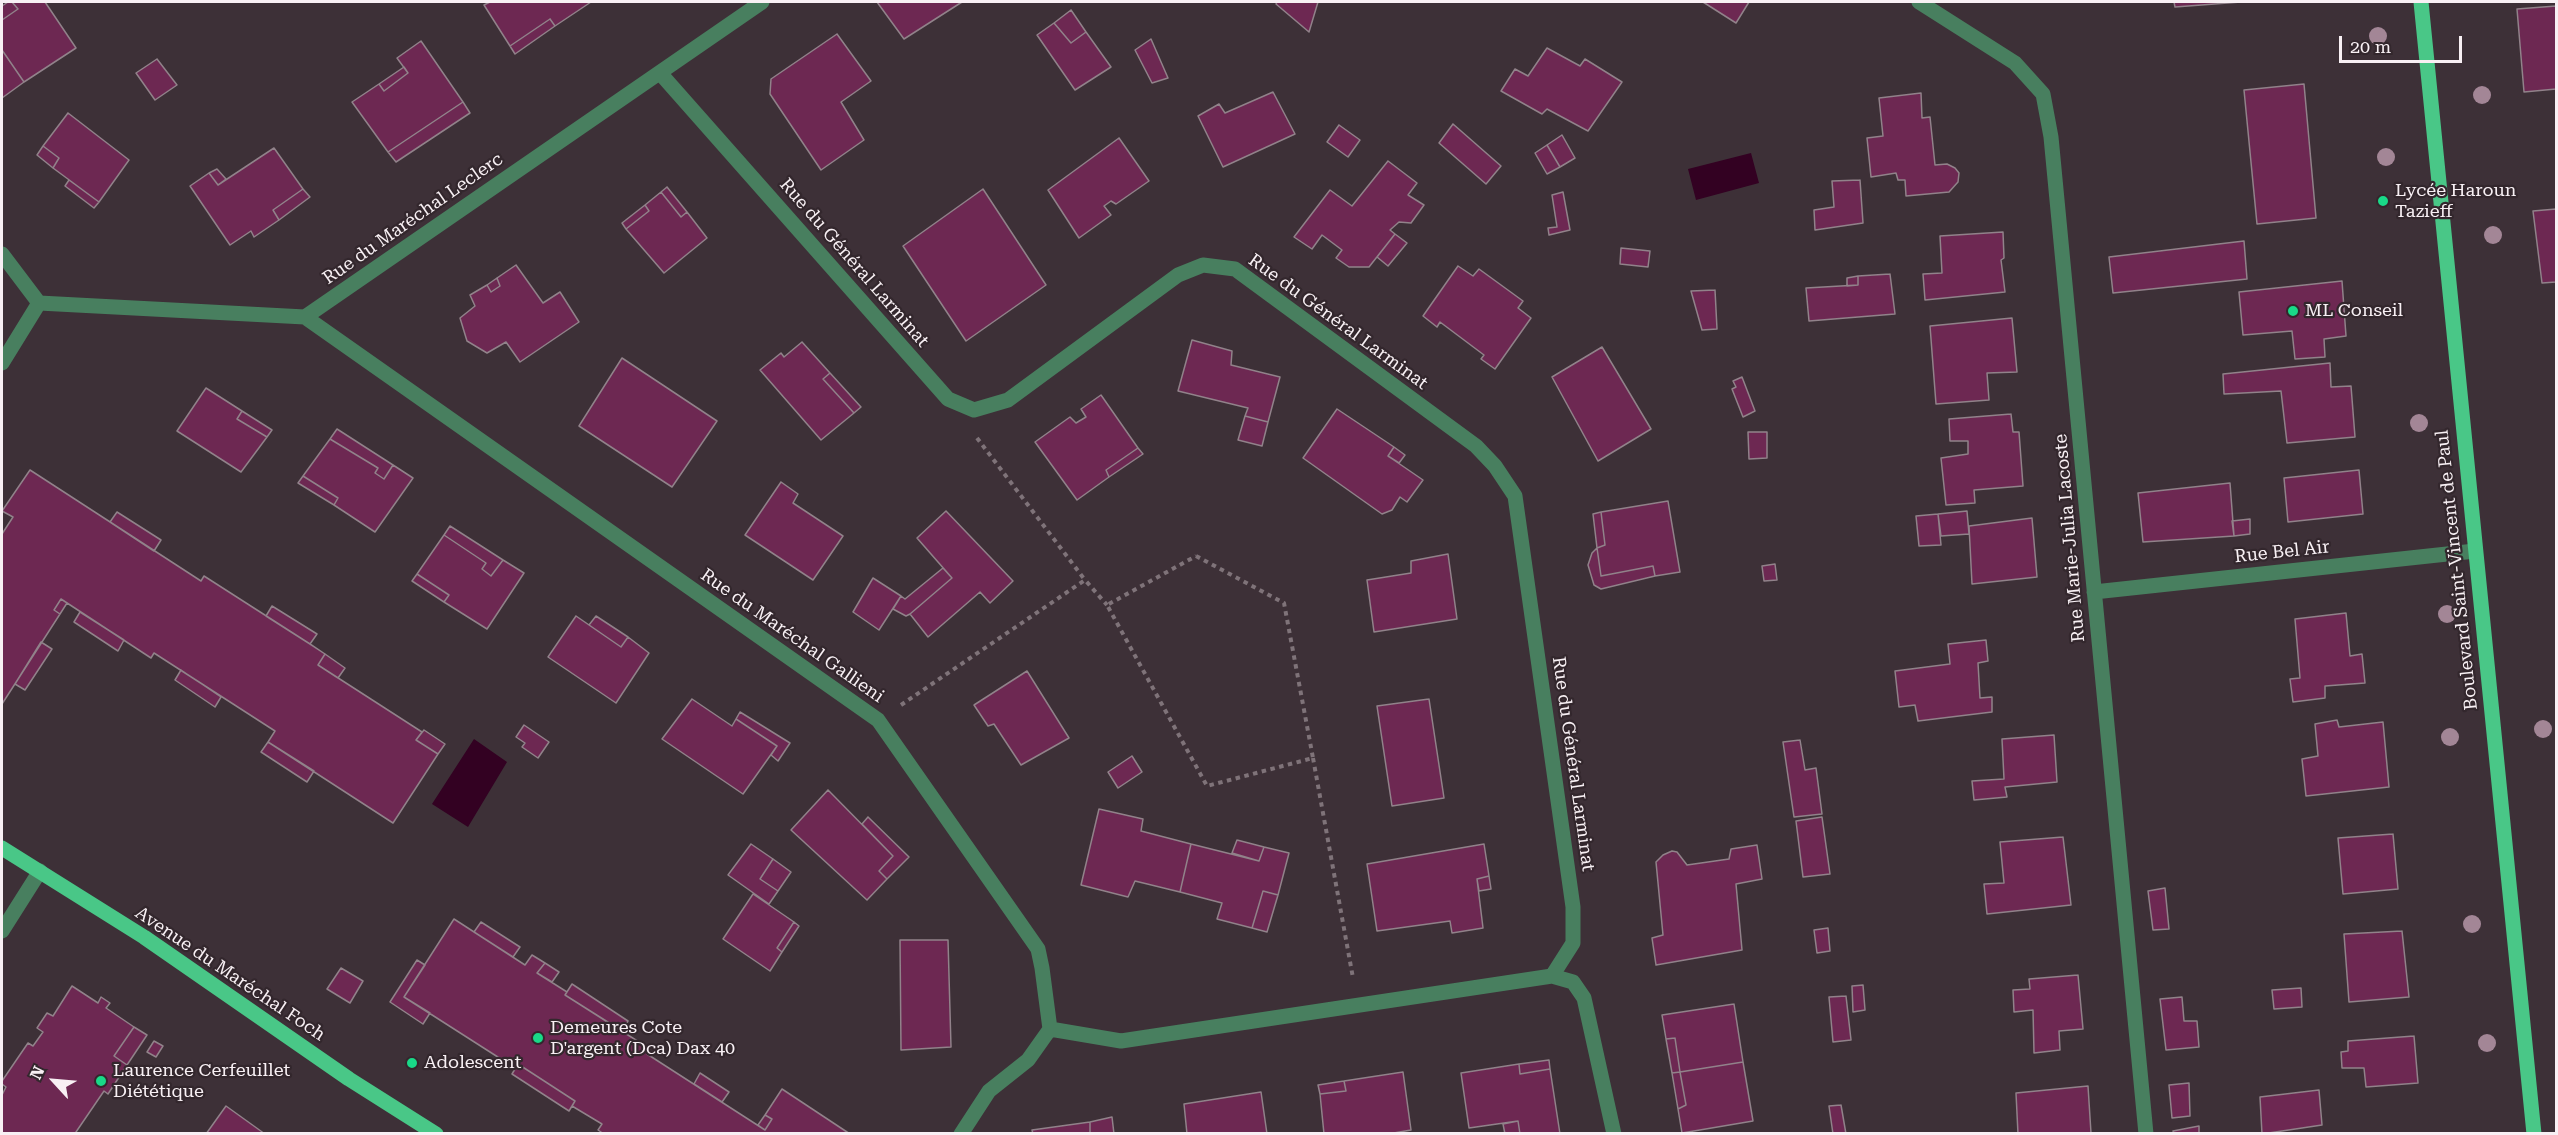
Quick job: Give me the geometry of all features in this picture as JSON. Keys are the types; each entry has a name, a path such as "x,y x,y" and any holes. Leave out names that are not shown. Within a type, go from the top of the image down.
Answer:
{"main road":[{"name":"Boulevard Saint-Vincent de Paul","path":"2421,2 2534,1134"},
{"name":"Avenue du Maréchal Foch","path":"2,848 144,938 349,1079 436,1134"}],"street":[{"name":"Rue du Maréchal Leclerc","path":"305,317 762,2"},
{"name":"Rue Marie-Julia Lacoste","path":"1919,2 2015,63 2043,94 2051,137 2146,1134"},
{"name":"Rue du Général Larminat","path":"660,73 948,399 974,410 1008,400 1178,275 1203,265 1235,269 1476,446 1495,466 1515,496 1573,907 1573,944 1552,976"},
{"path":"2,254 39,303 305,317"},
{"path":"2,363 39,303"},
{"name":"Rue du Maréchal Gallieni","path":"305,317 878,720 1038,949 1050,1029"},
{"name":"Rue Bel Air","path":"2094,592 2475,551"},
{"path":"2,931 40,871"},
{"path":"961,1134 989,1091 1028,1060 1050,1029 1121,1041 1552,976 1573,982 1584,998 1614,1134"}],"path":[{"path":"977,437 1085,580 1107,605 1207,786 1313,758"},
{"path":"1107,605 1196,556 1284,603 1359,1005"},
{"path":"878,720 1085,580"}],"shaded area":[{"path":"1751,153 1759,183 1696,200 1688,169"},
{"path":"474,739 507,762 468,827 432,804"}],"building":[{"path":"12,2 18,9 2,20 2,6"},
{"path":"12,2 45,2 76,48 24,82 2,50 2,20 18,9"},
{"path":"490,2 591,2 555,26 550,19 510,46 484,5"},
{"path":"877,2 962,2 904,39"},
{"path":"1277,2 1318,2 1309,32 1276,4"},
{"path":"1703,2 1749,2 1736,23"},
{"path":"2174,2 2241,2 2175,7"},
{"path":"2556,6 2556,89 2524,92 2517,9"},
{"path":"1071,10 1086,32 1071,43 1054,23"},
{"path":"550,19 555,26 515,54 510,46"},
{"path":"1054,23 1071,43 1086,32 1111,67 1075,90 1037,35"},
{"path":"837,34 871,81 841,102 864,140 821,170 770,94 771,79"},
{"path":"1151,39 1168,78 1152,83 1135,50"},
{"path":"421,41 463,102 388,152 352,102 379,84 384,91 408,73 397,58"},
{"path":"1547,48 1580,66 1585,59 1622,82 1588,131 1547,109 1542,114 1501,91 1515,69 1528,76"},
{"path":"2,50 24,82 2,98"},
{"path":"157,59 177,85 155,100 136,73"},
{"path":"404,67 408,73 384,91 379,84"},
{"path":"2304,84 2316,218 2257,224 2244,90"},
{"path":"1273,92 1295,134 1223,167 1198,116 1219,104 1225,113"},
{"path":"1921,93 1922,118 1930,117 1935,165 1947,164 1955,168 1959,173 1958,182 1949,192 1906,196 1905,180 1898,180 1896,173 1871,177 1867,138 1883,136 1879,98"},
{"path":"463,102 470,113 396,162 388,152"},
{"path":"68,113 129,160 99,202 53,168 59,158 43,146"},
{"path":"1453,124 1501,166 1486,184 1439,143"},
{"path":"1339,125 1360,140 1348,157 1327,142"},
{"path":"1562,135 1575,158 1560,167 1547,145"},
{"path":"1119,138 1149,181 1116,204 1111,201 1104,206 1111,215 1079,238 1048,190"},
{"path":"1547,145 1560,167 1547,174 1535,153"},
{"path":"43,146 59,158 53,168 37,155"},
{"path":"274,148 303,189 273,210 279,220 254,237 251,231 230,245 190,186 209,173 218,185"},
{"path":"1388,161 1417,183 1408,195 1424,205 1411,223 1399,222 1390,230 1395,234 1369,267 1349,267 1336,258 1342,250 1322,235 1312,249 1294,237 1330,190 1352,206"},
{"path":"217,169 226,179 218,185 209,173"},
{"path":"69,180 99,202 94,208 65,186"},
{"path":"1860,180 1863,223 1815,230 1814,210 1834,207 1832,181"},
{"path":"667,187 687,212 681,217 661,192"},
{"path":"303,189 310,197 279,220 273,210"},
{"path":"983,189 1046,285 966,341 903,246"},
{"path":"661,192 681,217 687,212 707,238 664,273 626,229 649,211 645,205"},
{"path":"1563,192 1570,230 1549,235 1548,228 1557,227 1552,195"},
{"path":"645,205 649,211 626,229 622,223"},
{"path":"2556,209 2556,282 2542,283 2533,211"},
{"path":"2003,232 2004,258 2001,260 2005,292 1925,300 1923,274 1942,273 1940,236"},
{"path":"1395,234 1407,243 1388,266 1377,257"},
{"path":"2244,241 2247,279 2113,293 2109,257"},
{"path":"1621,248 1650,251 1648,267 1620,264"},
{"path":"516,265 543,303 560,292 579,322 520,362 506,342 487,353 467,341 460,318 475,306 470,295 487,285 491,292 500,286 497,278"},
{"path":"1458,266 1473,276 1479,269 1523,301 1518,308 1531,318 1495,369 1481,359 1484,355 1440,322 1437,327 1423,316"},
{"path":"1890,274 1895,314 1809,321 1806,288 1858,285 1858,276"},
{"path":"1858,276 1858,285 1847,286 1847,278"},
{"path":"497,278 500,286 491,292 487,285"},
{"name":"ML Conseil","path":"2342,281 2346,336 2324,339 2325,357 2295,359 2292,331 2243,335 2239,292"},
{"path":"1715,290 1717,329 1702,330 1691,291"},
{"path":"2012,318 2017,372 1987,373 1989,400 1936,404 1930,326"},
{"path":"1192,340 1232,351 1231,365 1280,377 1268,422 1245,416 1248,408 1178,391"},
{"path":"802,342 830,373 823,379 854,413 821,440 760,370 781,353 784,357"},
{"path":"1602,347 1651,429 1598,461 1552,377"},
{"path":"622,358 717,421 672,487 579,426"},
{"path":"2330,363 2331,387 2351,386 2355,437 2287,443 2281,391 2224,394 2223,374"},
{"path":"830,373 861,407 854,413 823,379"},
{"path":"1742,377 1755,411 1743,417 1732,389 1736,387 1733,381"},
{"path":"206,388 242,411 237,419 267,437 241,472 177,431"},
{"path":"1101,395 1138,448 1106,470 1109,477 1077,500 1035,442 1070,417 1076,423 1086,417 1081,409"},
{"path":"1337,409 1394,447 1388,456 1423,480 1407,502 1400,497 1392,510 1382,514 1303,458"},
{"path":"242,411 272,430 267,437 237,419"},
{"path":"2011,414 2013,432 2019,432 2023,486 1974,490 1975,503 1946,505 1941,458 1968,454 1968,441 1950,441 1949,419"},
{"path":"1245,416 1268,422 1262,446 1238,440"},
{"path":"337,429 393,465 384,479 375,473 378,468 330,439"},
{"path":"1748,432 1767,432 1767,458 1749,459"},
{"path":"330,439 378,468 375,473 384,479 393,465 413,478 375,532 334,505 338,498 303,476"},
{"path":"1394,447 1405,455 1399,463 1388,456"},
{"path":"1138,448 1143,454 1109,477 1106,470"},
{"path":"30,470 201,581 204,576 325,654 318,665 422,732 416,740 438,754 393,823 268,742 275,731 154,653 151,658 61,599 54,610 60,614 2,704 2,534 13,517 2,511"},
{"path":"2359,470 2363,514 2288,522 2284,478"},
{"path":"303,476 338,498 334,505 298,483"},
{"path":"781,482 798,494 793,503 843,536 813,580 745,535"},
{"path":"2230,483 2234,536 2143,542 2138,493"},
{"path":"1668,501 1680,572 1655,576 1653,566 1601,576 1597,548 1605,545 1601,512"},
{"path":"946,511 1013,581 990,603 980,592 928,637 910,614 952,578 917,538"},
{"path":"1967,511 1969,534 1941,536 1938,514"},
{"path":"117,512 161,540 154,551 110,522"},
{"path":"1601,512 1605,545 1597,548 1593,514"},
{"path":"1938,514 1941,545 1919,546 1916,516"},
{"path":"2032,518 2037,577 1972,584 1969,526"},
{"path":"2250,519 2250,534 2234,536 2232,521"},
{"path":"450,526 503,560 491,576 482,569 486,563 444,535"},
{"path":"444,535 486,563 482,569 491,576 503,560 524,573 487,629 444,602 449,595 417,574"},
{"path":"1597,548 1601,576 1653,566 1655,576 1601,589 1594,585 1588,565 1592,553"},
{"path":"1448,554 1457,619 1374,632 1367,580 1411,573 1411,561"},
{"path":"1775,564 1777,580 1764,581 1762,566"},
{"path":"943,568 952,578 910,614 906,616 893,609 901,596 905,599"},
{"path":"417,574 449,595 444,602 412,581"},
{"path":"873,578 901,596 879,630 853,612"},
{"path":"61,599 67,603 60,614 54,610"},
{"path":"272,606 317,634 310,644 266,616"},
{"path":"80,612 124,640 118,651 74,622"},
{"path":"2346,613 2350,656 2362,654 2365,683 2325,686 2325,698 2293,702 2290,679 2300,678 2295,619"},
{"path":"576,616 621,647 628,637 649,653 616,703 548,657"},
{"path":"596,616 628,637 621,647 589,625"},
{"path":"1986,640 1988,661 1978,663 1980,698 1992,697 1992,712 1918,721 1915,705 1899,707 1895,671 1950,664 1948,644"},
{"path":"41,642 52,649 25,690 15,684"},
{"path":"325,654 345,668 338,678 318,665"},
{"path":"181,670 221,697 215,707 175,680"},
{"path":"1027,671 1069,738 1021,765 994,724 988,726 974,705"},
{"path":"692,699 732,726 736,719 777,746 743,794 662,739"},
{"path":"1429,699 1444,798 1392,806 1377,706"},
{"path":"740,712 790,743 778,761 771,755 777,746 736,719"},
{"path":"2337,720 2339,727 2383,722 2389,787 2306,796 2302,759 2318,756 2315,724"},
{"path":"524,725 549,742 538,758 522,747 525,743 516,737"},
{"path":"424,730 445,744 438,754 416,740"},
{"path":"2054,735 2057,782 2005,787 2007,797 1974,800 1972,781 2004,779 2002,739"},
{"path":"1800,740 1805,770 1816,768 1822,814 1794,817 1783,742"},
{"path":"268,742 314,771 307,782 261,752"},
{"path":"1132,756 1142,772 1118,788 1108,772"},
{"path":"828,790 893,856 879,871 887,879 867,900 791,830"},
{"path":"1099,809 1143,819 1141,831 1191,844 1180,892 1135,881 1128,897 1081,885"},
{"path":"868,817 909,857 887,879 879,871 893,856 862,824"},
{"path":"1822,817 1830,874 1803,877 1796,821"},
{"path":"2393,834 2398,889 2343,894 2338,838"},
{"path":"2063,837 2071,905 1987,914 1984,884 2004,883 2000,842"},
{"path":"1237,840 1264,847 1259,861 1232,853"},
{"path":"751,844 773,859 760,879 778,891 769,904 728,875"},
{"path":"1191,844 1259,861 1264,847 1289,853 1278,895 1263,891 1252,928 1217,919 1222,903 1180,892"},
{"path":"1484,844 1489,876 1477,879 1483,928 1452,933 1450,921 1377,931 1367,864"},
{"path":"1757,845 1762,879 1736,884 1742,950 1656,965 1652,938 1663,935 1656,862 1663,855 1672,851 1677,852 1687,865 1729,859 1731,849"},
{"path":"773,859 791,872 778,891 760,879"},
{"path":"1489,876 1491,889 1479,891 1477,879"},
{"path":"2165,888 2169,929 2153,930 2148,891"},
{"path":"1263,891 1278,895 1267,932 1252,928"},
{"path":"753,894 794,922 777,948 782,952 770,971 723,939"},
{"path":"454,919 525,965 532,955 545,963 537,973 567,992 565,995 650,1049 647,1054 765,1130 772,1119 765,1115 782,1089 850,1134 604,1134 598,1130 602,1124 572,1106 575,1101 518,1064 515,1068 404,997"},
{"path":"481,922 520,947 513,957 474,932"},
{"path":"794,922 799,926 782,952 777,948"},
{"path":"1828,928 1830,951 1817,953 1814,930"},
{"path":"2402,931 2409,997 2349,1002 2344,934"},
{"path":"900,940 948,940 951,1047 901,1050"},
{"path":"417,960 425,965 404,997 430,1013 423,1024 390,1002"},
{"path":"545,963 559,972 552,982 537,973"},
{"path":"341,968 363,981 350,1003 327,989"},
{"path":"2078,975 2083,1029 2059,1031 2060,1050 2034,1053 2033,1010 2014,1012 2013,990 2030,989 2029,979"},
{"path":"572,984 628,1021 622,1031 565,995"},
{"path":"1863,985 1865,1010 1853,1012 1852,986"},
{"path":"72,986 98,1003 101,997 110,1003 106,1008 134,1027 114,1056 127,1065 108,1094 104,1091 76,1132 78,1134 2,1134 2,1095 6,1087 2,1081 28,1043 33,1046 43,1032 37,1028 47,1013 53,1016"},
{"path":"2301,988 2302,1007 2274,1009 2272,990"},
{"path":"1846,996 1851,1040 1833,1042 1829,997"},
{"path":"2182,997 2184,1021 2197,1021 2199,1047 2166,1050 2160,999"},
{"path":"1734,1004 1743,1062 1680,1072 1675,1038 1666,1039 1662,1015"},
{"path":"134,1027 147,1035 127,1065 114,1056"},
{"path":"2414,1036 2418,1083 2366,1087 2364,1068 2342,1068 2341,1052 2348,1051 2348,1041"},
{"path":"1675,1038 1680,1072 1672,1073 1666,1039"},
{"path":"154,1041 163,1046 156,1057 147,1052"},
{"path":"1549,1060 1550,1069 1520,1074 1519,1064"},
{"path":"1743,1062 1753,1121 1682,1133 1678,1109 1686,1105 1680,1072"},
{"path":"518,1064 575,1101 569,1111 512,1074"},
{"path":"1519,1064 1520,1074 1550,1069 1560,1134 1520,1134 1518,1121 1469,1128 1461,1073"},
{"path":"1403,1072 1411,1130 1388,1134 1324,1134 1320,1094 1346,1091 1344,1081"},
{"path":"1680,1072 1686,1105 1678,1109 1672,1073"},
{"path":"700,1073 729,1092 722,1102 694,1084"},
{"path":"1344,1081 1346,1091 1320,1094 1318,1085"},
{"path":"2189,1083 2190,1116 2172,1118 2169,1085"},
{"path":"2088,1086 2091,1133 2018,1134 2016,1093"},
{"path":"2319,1090 2322,1125 2262,1134 2260,1097"},
{"path":"1261,1092 1267,1134 1187,1134 1184,1104"},
{"path":"1841,1105 1846,1134 1833,1134 1829,1106"},
{"path":"226,1106 265,1134 206,1134"},
{"path":"765,1115 772,1119 765,1130 758,1125"},
{"path":"1112,1117 1114,1134 1090,1134 1090,1122"},
{"path":"1518,1121 1520,1134 1505,1134 1503,1124"},
{"path":"1090,1122 1090,1134 1033,1134 1032,1130"},
{"path":"2199,1126 2199,1134 2174,1134 2173,1131"}],"place":[{"name":"Lycée Haroun Tazieff","path":"2383,201"},
{"name":"ML Conseil","path":"2293,311"},
{"name":"Demeures Cote D'argent (Dca) Dax 40","path":"538,1038"},
{"name":"Adolescent","path":"412,1063"},
{"name":"Laurence Cerfeuillet Diététique","path":"101,1081"}]}
